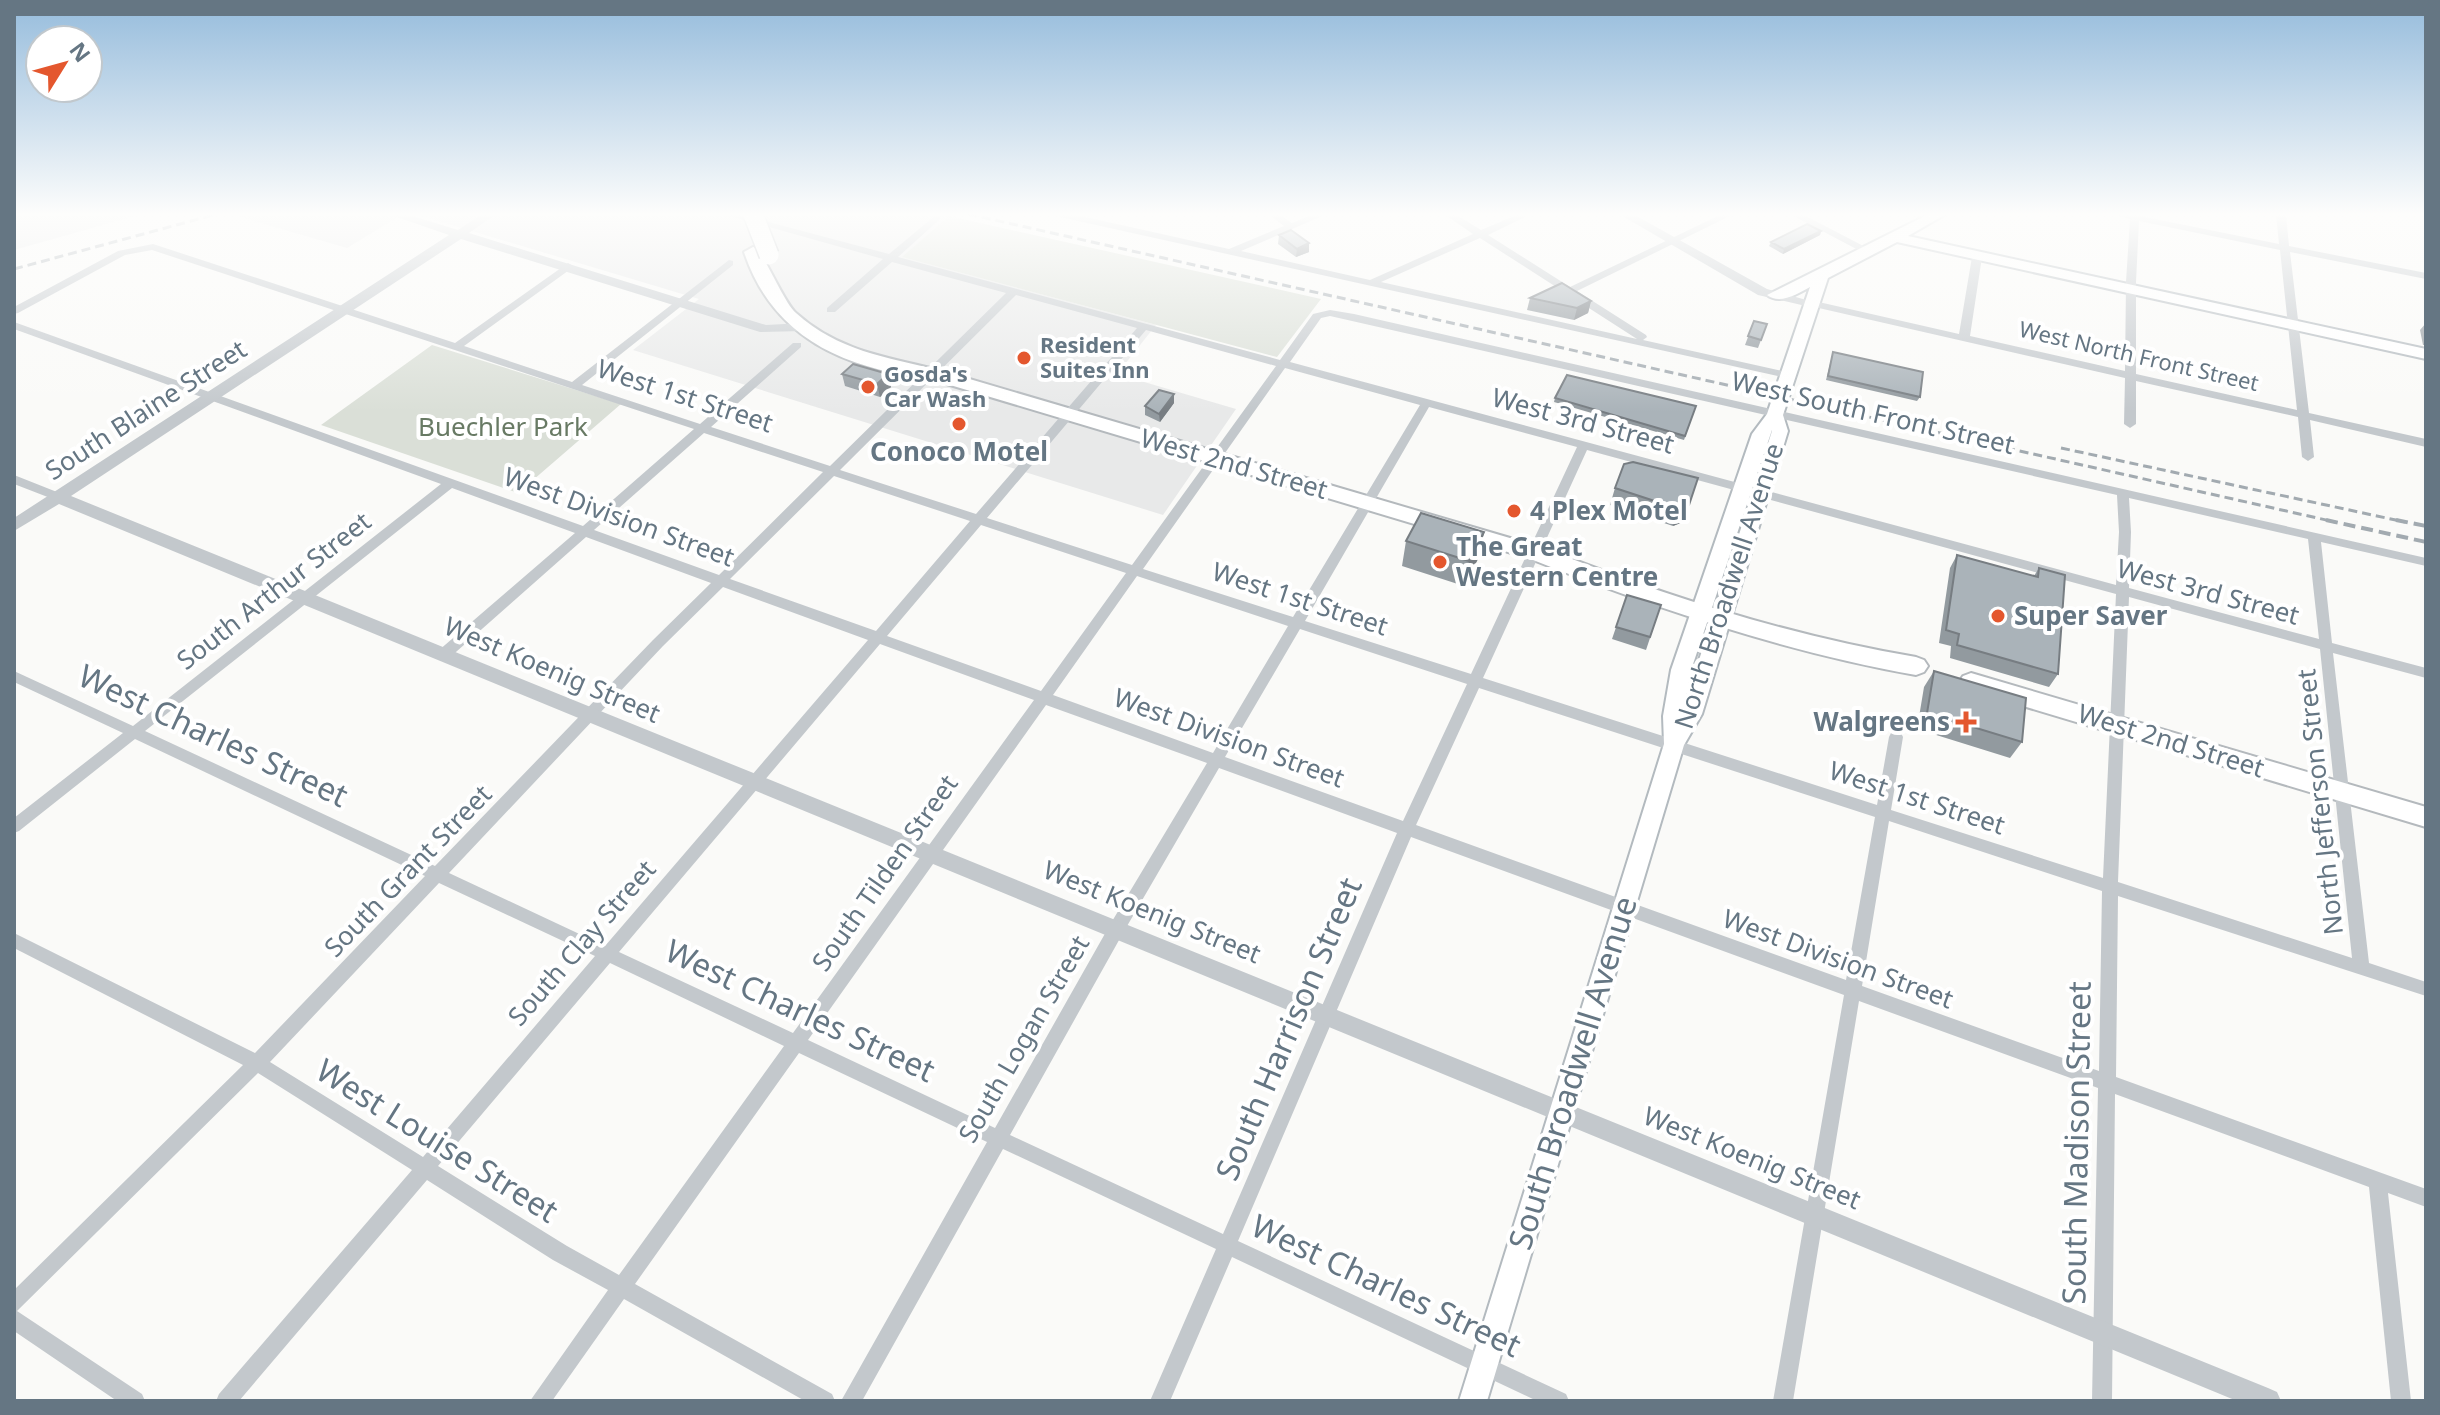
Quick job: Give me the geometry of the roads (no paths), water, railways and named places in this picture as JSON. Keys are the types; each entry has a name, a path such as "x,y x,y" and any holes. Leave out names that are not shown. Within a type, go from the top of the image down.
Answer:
{"highway":[{"path":"769,280 774,298 812,326"},
{"name":"West 2nd Street","path":"812,326 861,358 904,372 932,374 1536,553 1596,578 1715,606 1858,656 1916,666 2426,817"}],"main road":[{"path":"1774,295 1811,280"},
{"name":"North Broadwell Avenue","path":"1674,744 1692,714 1742,487 1760,434 1775,415 1819,280"},
{"path":"2084,280 2426,354"},
{"name":"North Broadwell Avenue","path":"1715,606 1761,492 1780,431 1775,415"},
{"name":"South Broadwell Avenue","path":"1473,1401 1674,744"}],"street":[{"name":"West 1st Street","path":"14,311 72,280"},
{"name":"West 1st Street","path":"254,280 1135,571 2426,989"},
{"name":"South Blaine Street","path":"14,526 388,280"},
{"path":"456,347 549,280"},
{"name":"West 2nd Street","path":"612,280 770,330 812,326"},
{"path":"575,385 708,280"},
{"path":"443,655 865,280"},
{"name":"West 3rd Street","path":"979,280 2426,673"},
{"path":"1364,280 1787,375"},
{"path":"1373,282 1377,280"},
{"path":"1553,280 1652,343"},
{"path":"1570,291 1592,280"},
{"name":"West North Front Street","path":"1746,280 1774,295 2426,443"},
{"path":"1964,337 1973,280"},
{"path":"2130,424 2131,280"},
{"path":"2289,280 2308,457"},
{"name":"South Grant Street","path":"14,1303 257,1063 587,716 721,580 1015,290"},
{"name":"West South Front Street","path":"1312,321 1317,316 1330,313 1354,317 2426,562"},
{"name":"South Tilden Street","path":"540,1401 1312,321"},
{"name":"West Division Street","path":"14,325 2426,1198"},
{"name":"South Clay Street","path":"226,1401 1144,326"},
{"name":"South Logan Street","path":"851,1401 1117,928 1427,402"},
{"name":"South Harrison Street","path":"1160,1401 1230,1245 1407,828 1584,444"},
{"name":"West Koenig Street","path":"14,479 304,596 587,716 1117,928 2268,1401"},
{"name":"South Arthur Street","path":"14,827 451,483"},
{"name":"South Madison Street","path":"2102,1401 2110,886 2123,591 2123,491"},
{"name":"North Jefferson Street","path":"2314,536 2361,968"},
{"name":"West Charles Street","path":"14,676 1559,1401"},
{"path":"1783,1401 1896,737"},
{"name":"West Louise Street","path":"14,940 257,1063 623,1288 825,1401"},
{"path":"2378,1181 2401,1401"},
{"path":"14,1320 135,1401"}],"railway":[{"path":"1261,280 2331,521"},
{"path":"2061,448 2405,522"},
{"path":"2326,520 2331,521"},
{"path":"2396,520 2426,526"},
{"path":"2331,521 2426,542"}],"place":[{"name":"Resident Suites Inn","path":"1024,358"},
{"name":"Gosda's Car Wash","path":"868,387"},
{"name":"Conoco Motel","path":"959,424"},
{"name":"4 Plex Motel","path":"1514,511"},
{"name":"The Great Western Centre","path":"1440,562"},
{"name":"Super Saver","path":"1998,616"},
{"name":"Walgreens","path":"1966,722"}],"park label":[{"name":"Buechler Park","path":"503,427"}]}
